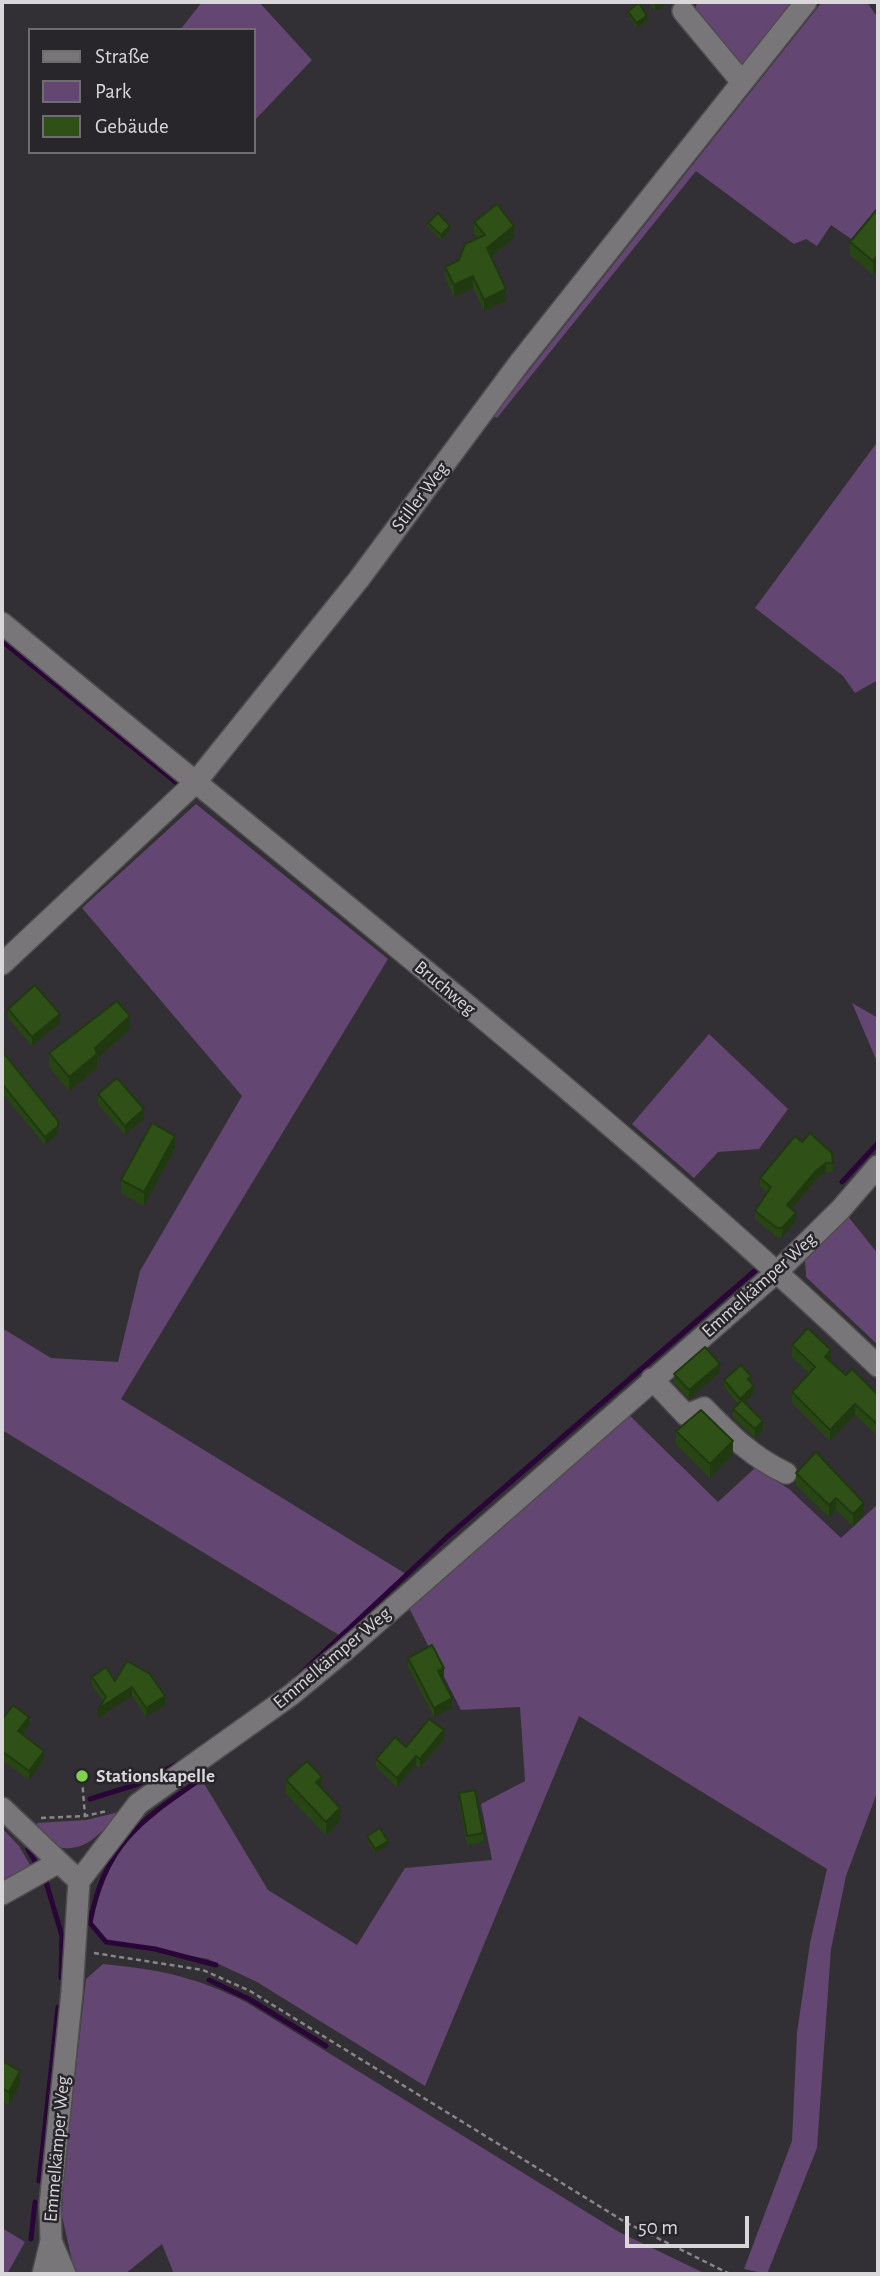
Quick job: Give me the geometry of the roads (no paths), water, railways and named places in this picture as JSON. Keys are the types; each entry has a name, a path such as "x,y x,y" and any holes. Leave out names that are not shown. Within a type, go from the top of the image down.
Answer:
{"street":[{"name":"Stiller Weg","path":"2,964 195,783 359,579 520,362 806,2"},
{"path":"683,10 742,82"},
{"name":"Bruchweg","path":"2,623 398,948 778,1271 878,1366"},
{"name":"Emmelkämper Weg","path":"43,2274 51,2241 50,2205 79,1881 138,1804 291,1695 778,1271 840,1210 878,1166"},
{"path":"652,1379 686,1415 704,1408 758,1460 786,1473"},
{"path":"9,1813 79,1881"},
{"path":"2,1894 59,1862"},
{"path":"51,2241 65,2274"}],"waterway":[{"path":"2,641 178,784"},
{"path":"842,1182 878,1143"},
{"path":"296,1678 447,1537 758,1268"},
{"path":"90,1799 138,1784 177,1764"},
{"path":"205,1776 145,1820 116,1852 105,1872 90,1923 106,1942 155,1949 216,1965"},
{"path":"28,1849 38,1867"},
{"path":"46,1882 62,1936 61,1978"},
{"path":"209,1980 249,1999 326,2046"},
{"path":"39,2181 58,2007"},
{"path":"31,2239 35,2202"}],"place":[{"name":"Stationskapelle","path":"82,1776"}]}
